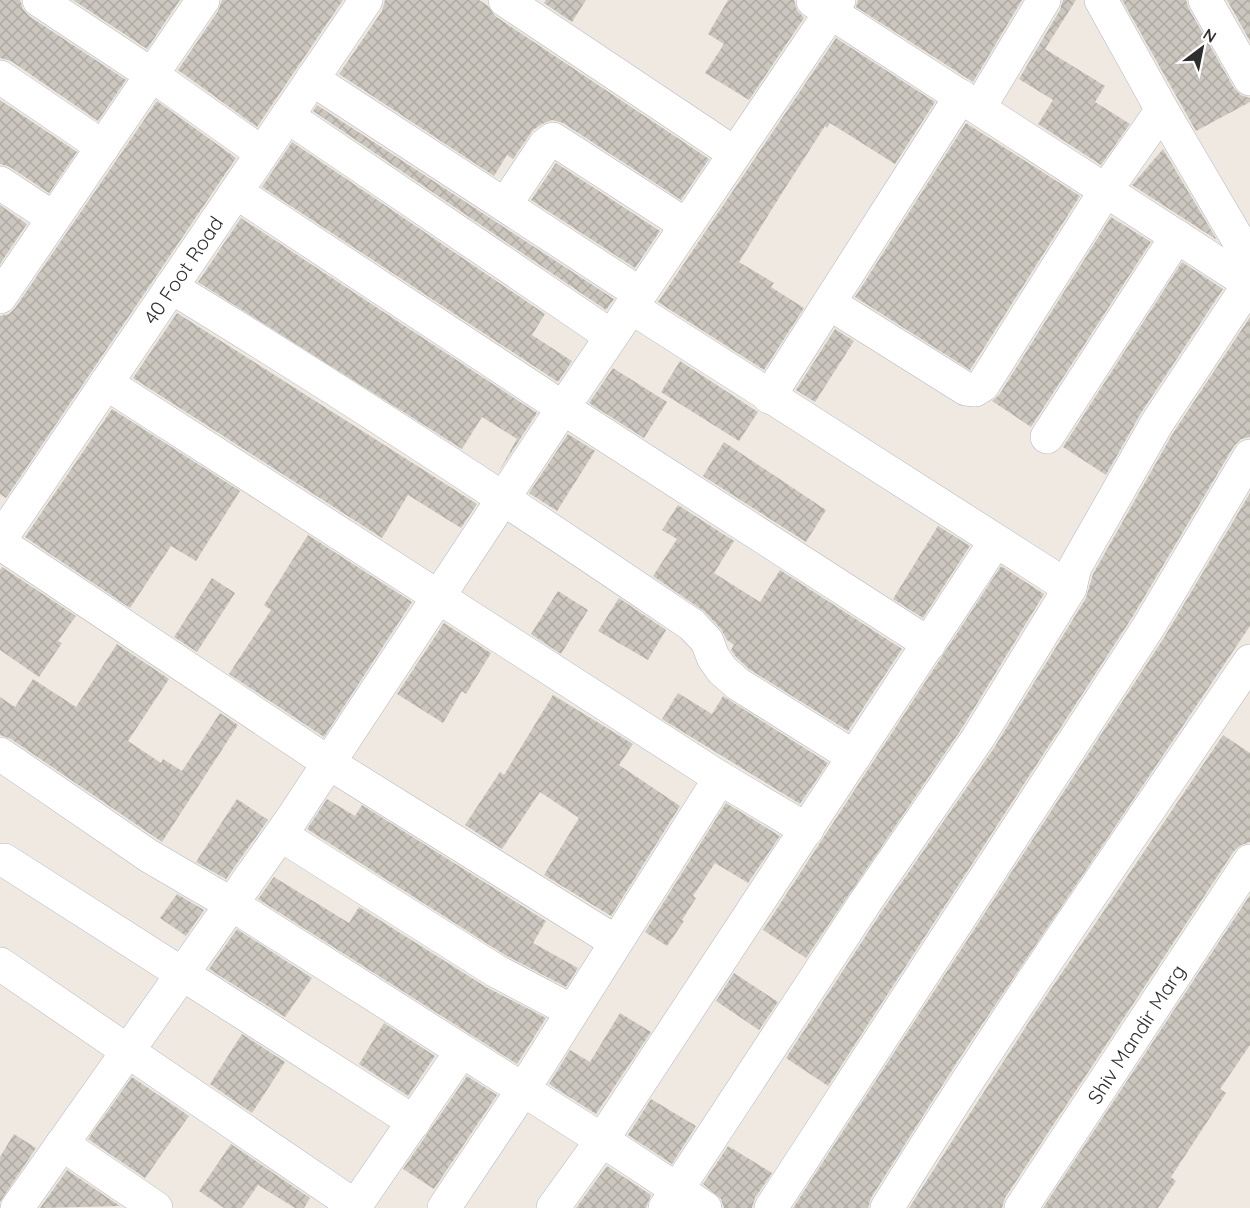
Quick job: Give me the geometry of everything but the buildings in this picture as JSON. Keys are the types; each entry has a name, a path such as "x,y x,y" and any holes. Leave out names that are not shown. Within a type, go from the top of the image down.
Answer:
{"street":[{"path":"39,0 152,75 262,153"},
{"path":"0,297 203,0"},
{"name":"40 Foot Road","path":"0,541 366,0"},
{"path":"505,0 734,153"},
{"path":"769,397 829,303 1044,0"},
{"path":"1101,0 1250,260"},
{"path":"1205,0 1250,79"},
{"path":"17,1208 233,905 329,763 734,153 827,4 970,102 1250,284 1156,423 1075,567 1070,588 978,738 866,901 671,1198"},
{"path":"0,77 103,147"},
{"path":"312,79 505,205 769,397 1070,588"},
{"path":"829,303 966,389 975,390 983,385 1106,190 1162,110"},
{"path":"287,116 611,336"},
{"path":"505,205 545,145 553,139 686,225"},
{"path":"0,183 53,218"},
{"path":"236,192 563,408 929,644"},
{"path":"1047,437 1177,236"},
{"path":"171,287 504,498 692,625 707,641 713,657 722,670 738,684 854,757"},
{"path":"106,383 720,778 807,830"},
{"path":"771,1208 1149,626 1250,456"},
{"path":"0,541 329,763 616,942"},
{"path":"553,1208 602,1140 995,542"},
{"path":"886,1208 933,1132 1156,796 1250,661"},
{"path":"0,754 149,855 233,905 602,1140 671,1198 705,1208"},
{"path":"444,1208 524,1090 720,778"},
{"path":"281,834 496,971 572,1011"},
{"path":"4,860 414,1122"},
{"name":"Shiv Mandir Marg","path":"1022,1208 1250,861"},
{"path":"0,964 355,1207 461,1052"},
{"path":"62,1144 156,1208"}]}
